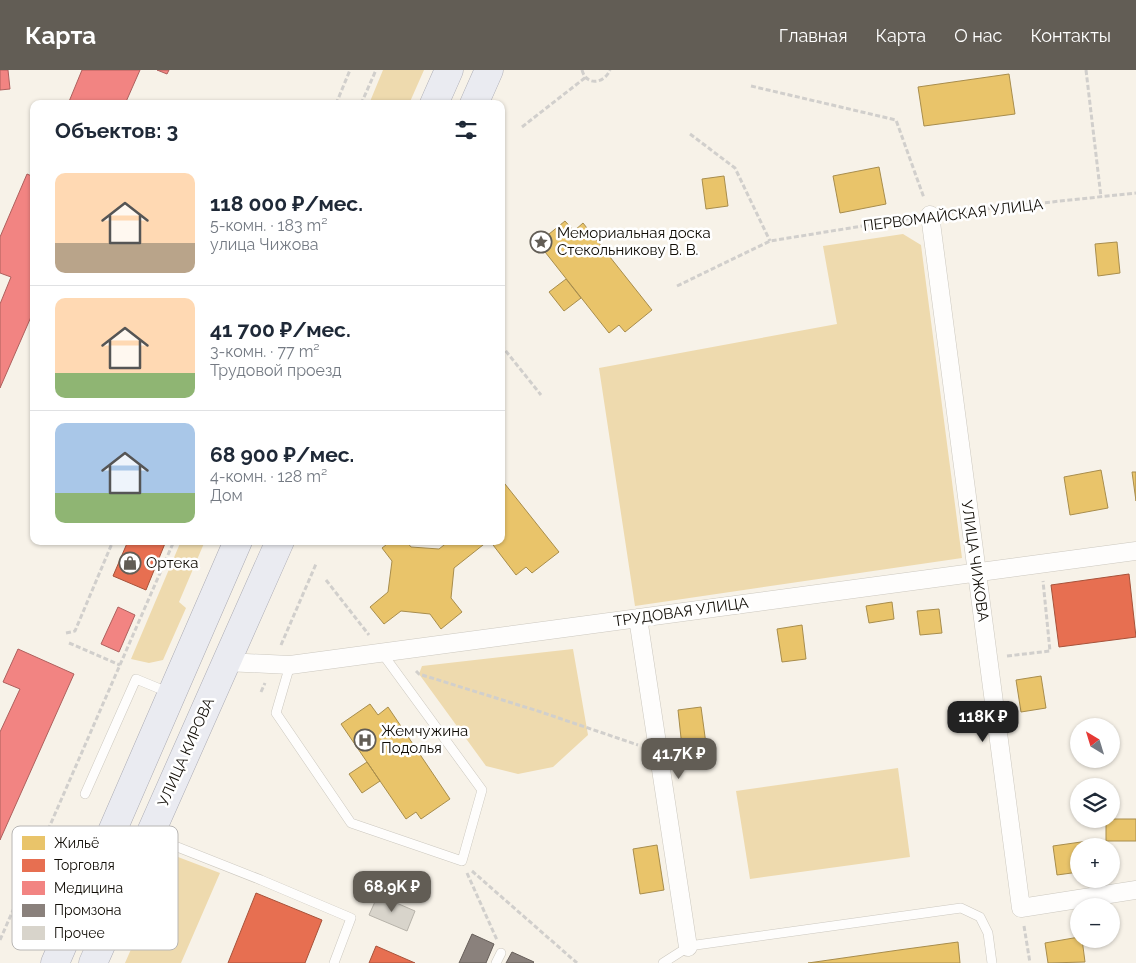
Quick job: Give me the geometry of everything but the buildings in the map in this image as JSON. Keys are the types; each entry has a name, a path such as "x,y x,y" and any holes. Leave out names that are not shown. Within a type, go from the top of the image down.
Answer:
{"main road":[{"path":"436,100 449,70"},
{"path":"476,100 489,70"},
{"path":"114,826 236,545"},
{"name":"УЛИЦА КИРОВА","path":"153,826 278,545"},
{"path":"170,696 182,690 194,691 202,700 203,714"},
{"path":"55,963 61,950"},
{"name":"УЛИЦА КИРОВА","path":"93,963 99,950"}],"street":[{"name":"УЛИЦА ЧИЖОВА","path":"930,215 1021,908"},
{"name":"ТРУДОВАЯ УЛИЦА","path":"226,662 282,665 391,652 1136,551"},
{"path":"638,618 688,947"},
{"path":"1021,908 1136,890"}],"lane":[{"path":"282,665 276,713 351,823 462,861 482,790 391,652"},
{"path":"85,794 136,679 170,696"},
{"path":"178,847 351,918 334,963"},
{"path":"663,963 688,947 961,908 980,917 988,933 992,963"},
{"path":"496,963 501,953"}],"path":[{"path":"338,100 350,70"},
{"path":"363,100 376,70"},
{"path":"582,70 588,80 597,82 605,79 610,70"},
{"path":"1086,70 1100,197"},
{"path":"522,127 586,77"},
{"path":"751,86 896,120 930,215"},
{"path":"690,134 735,168 770,241"},
{"name":"ПЕРВОМАЙСКАЯ УЛИЦА","path":"677,286 770,241 930,215 1136,194"},
{"path":"505,350 541,395"},
{"path":"66,633 75,631 111,545"},
{"path":"50,826 172,545"},
{"path":"262,692 282,665 316,564"},
{"path":"1003,656 1050,651 1042,572"},
{"path":"326,580 391,652 418,674 541,712 658,752"},
{"path":"70,643 120,665"},
{"path":"462,861 501,953"},
{"path":"462,861 577,963"},
{"path":"1021,908 1030,963"},
{"path":"0,940 12,912"}],"shaded area":[{"path":"383,70 424,70 411,100 371,100"},
{"path":"903,234 921,245 962,558 635,606 599,368 837,324 823,246"},
{"path":"179,545 203,545 179,602 186,608 163,660 149,663 131,659"},
{"path":"573,649 588,735 553,767 518,774 486,766 419,674 422,666"},
{"path":"898,768 910,857 750,879 736,791"},
{"path":"178,857 220,873 181,963 125,963 131,950 178,950"}],"place":[{"name":"Мемориальная доска Стекольникову В. В.","path":"541,242"},
{"name":"Ортека","path":"130,563"},
{"name":"Жемчужина Подолья","path":"365,740"}]}
